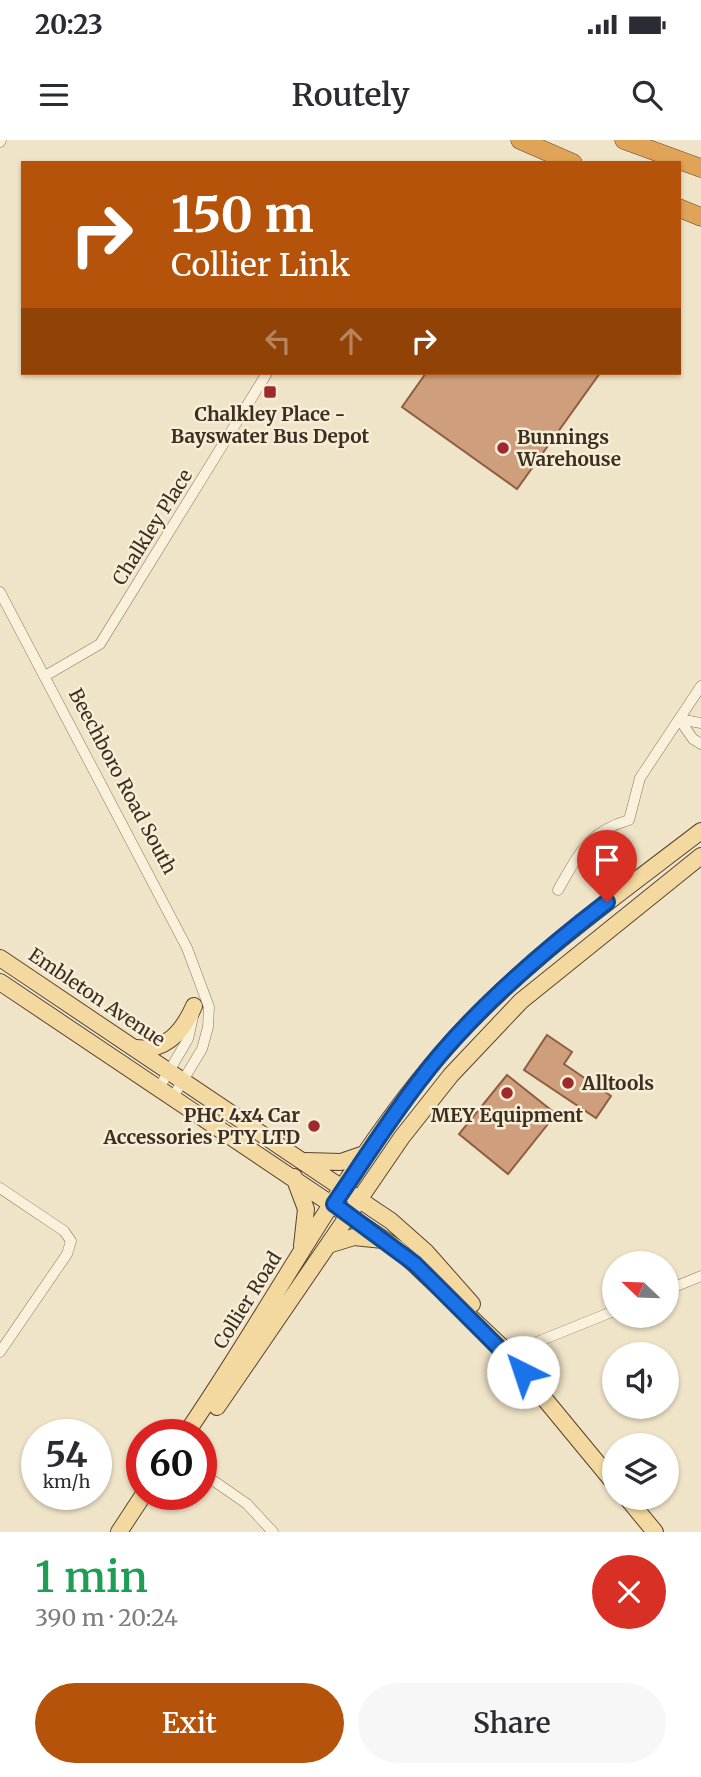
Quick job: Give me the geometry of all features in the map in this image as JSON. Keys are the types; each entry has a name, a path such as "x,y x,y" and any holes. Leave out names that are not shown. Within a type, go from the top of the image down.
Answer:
{"highway":[{"path":"520,140 568,161"},
{"path":"624,140 680,161"},
{"path":"681,161 701,169"},
{"path":"681,209 701,218"}],"main road":[{"name":"Collier Road","path":"195,1419 301,1252 439,1055 506,986 589,916 701,831"},
{"name":"Collier Road","path":"209,1419 432,1097 487,1035 570,959 701,856"},
{"name":"Embleton Avenue","path":"0,958 177,1076"},
{"path":"0,982 388,1241 438,1284 501,1346 602,1469"},
{"path":"52,993 51,1004 64,1014 76,1033"},
{"path":"134,1048 150,1050 163,1045 185,1025 197,999"},
{"path":"177,1076 345,1188 426,1252 490,1327 501,1346"},
{"path":"303,1161 341,1162 368,1153"},
{"path":"294,1177 306,1209 301,1252"},
{"path":"328,1245 354,1237 388,1241"},
{"path":"119,1532 134,1510"},
{"path":"132,1532 147,1510"},
{"path":"637,1510 655,1532"}],"street":[{"name":"Chalkley Place","path":"45,676 100,644 266,375"},
{"name":"Beechboro Road South","path":"0,592 187,948 197,999 192,1030 177,1076 166,1093"},
{"path":"558,890 586,842 606,827 629,820 640,778 701,686"},
{"path":"679,719 701,723"},
{"path":"679,719 693,739 701,744"},
{"name":"Beechboro Road South","path":"166,1093 177,1076 202,1049 208,1027 209,1007 197,999"},
{"path":"0,1188 64,1231 71,1241 67,1254 0,1352"},
{"path":"679,1285 701,1276"},
{"path":"512,1360 537,1342 602,1316"},
{"path":"217,1483 247,1504 273,1532"}],"building":[{"name":"Bunnings Warehouse","path":"425,375 599,375 517,489 402,407"},
{"name":"Alltools","path":"547,1035 572,1052 564,1064 611,1096 596,1118 524,1070"},
{"path":"507,1075 556,1114 508,1174 459,1134"}],"place":[{"name":"Chalkley Place - Bayswater Bus Depot","path":"270,392"},
{"name":"Bunnings Warehouse","path":"503,448"},
{"name":"Alltools","path":"568,1083"},
{"name":"MEY Equipment","path":"507,1093"},
{"name":"PHC 4x4 Car Accessories PTY LTD","path":"314,1126"}],"route":[{"path":"523,1372 501,1346 415,1264 388,1241 334,1204 404,1101 439,1055 540,955 607,902"}]}
